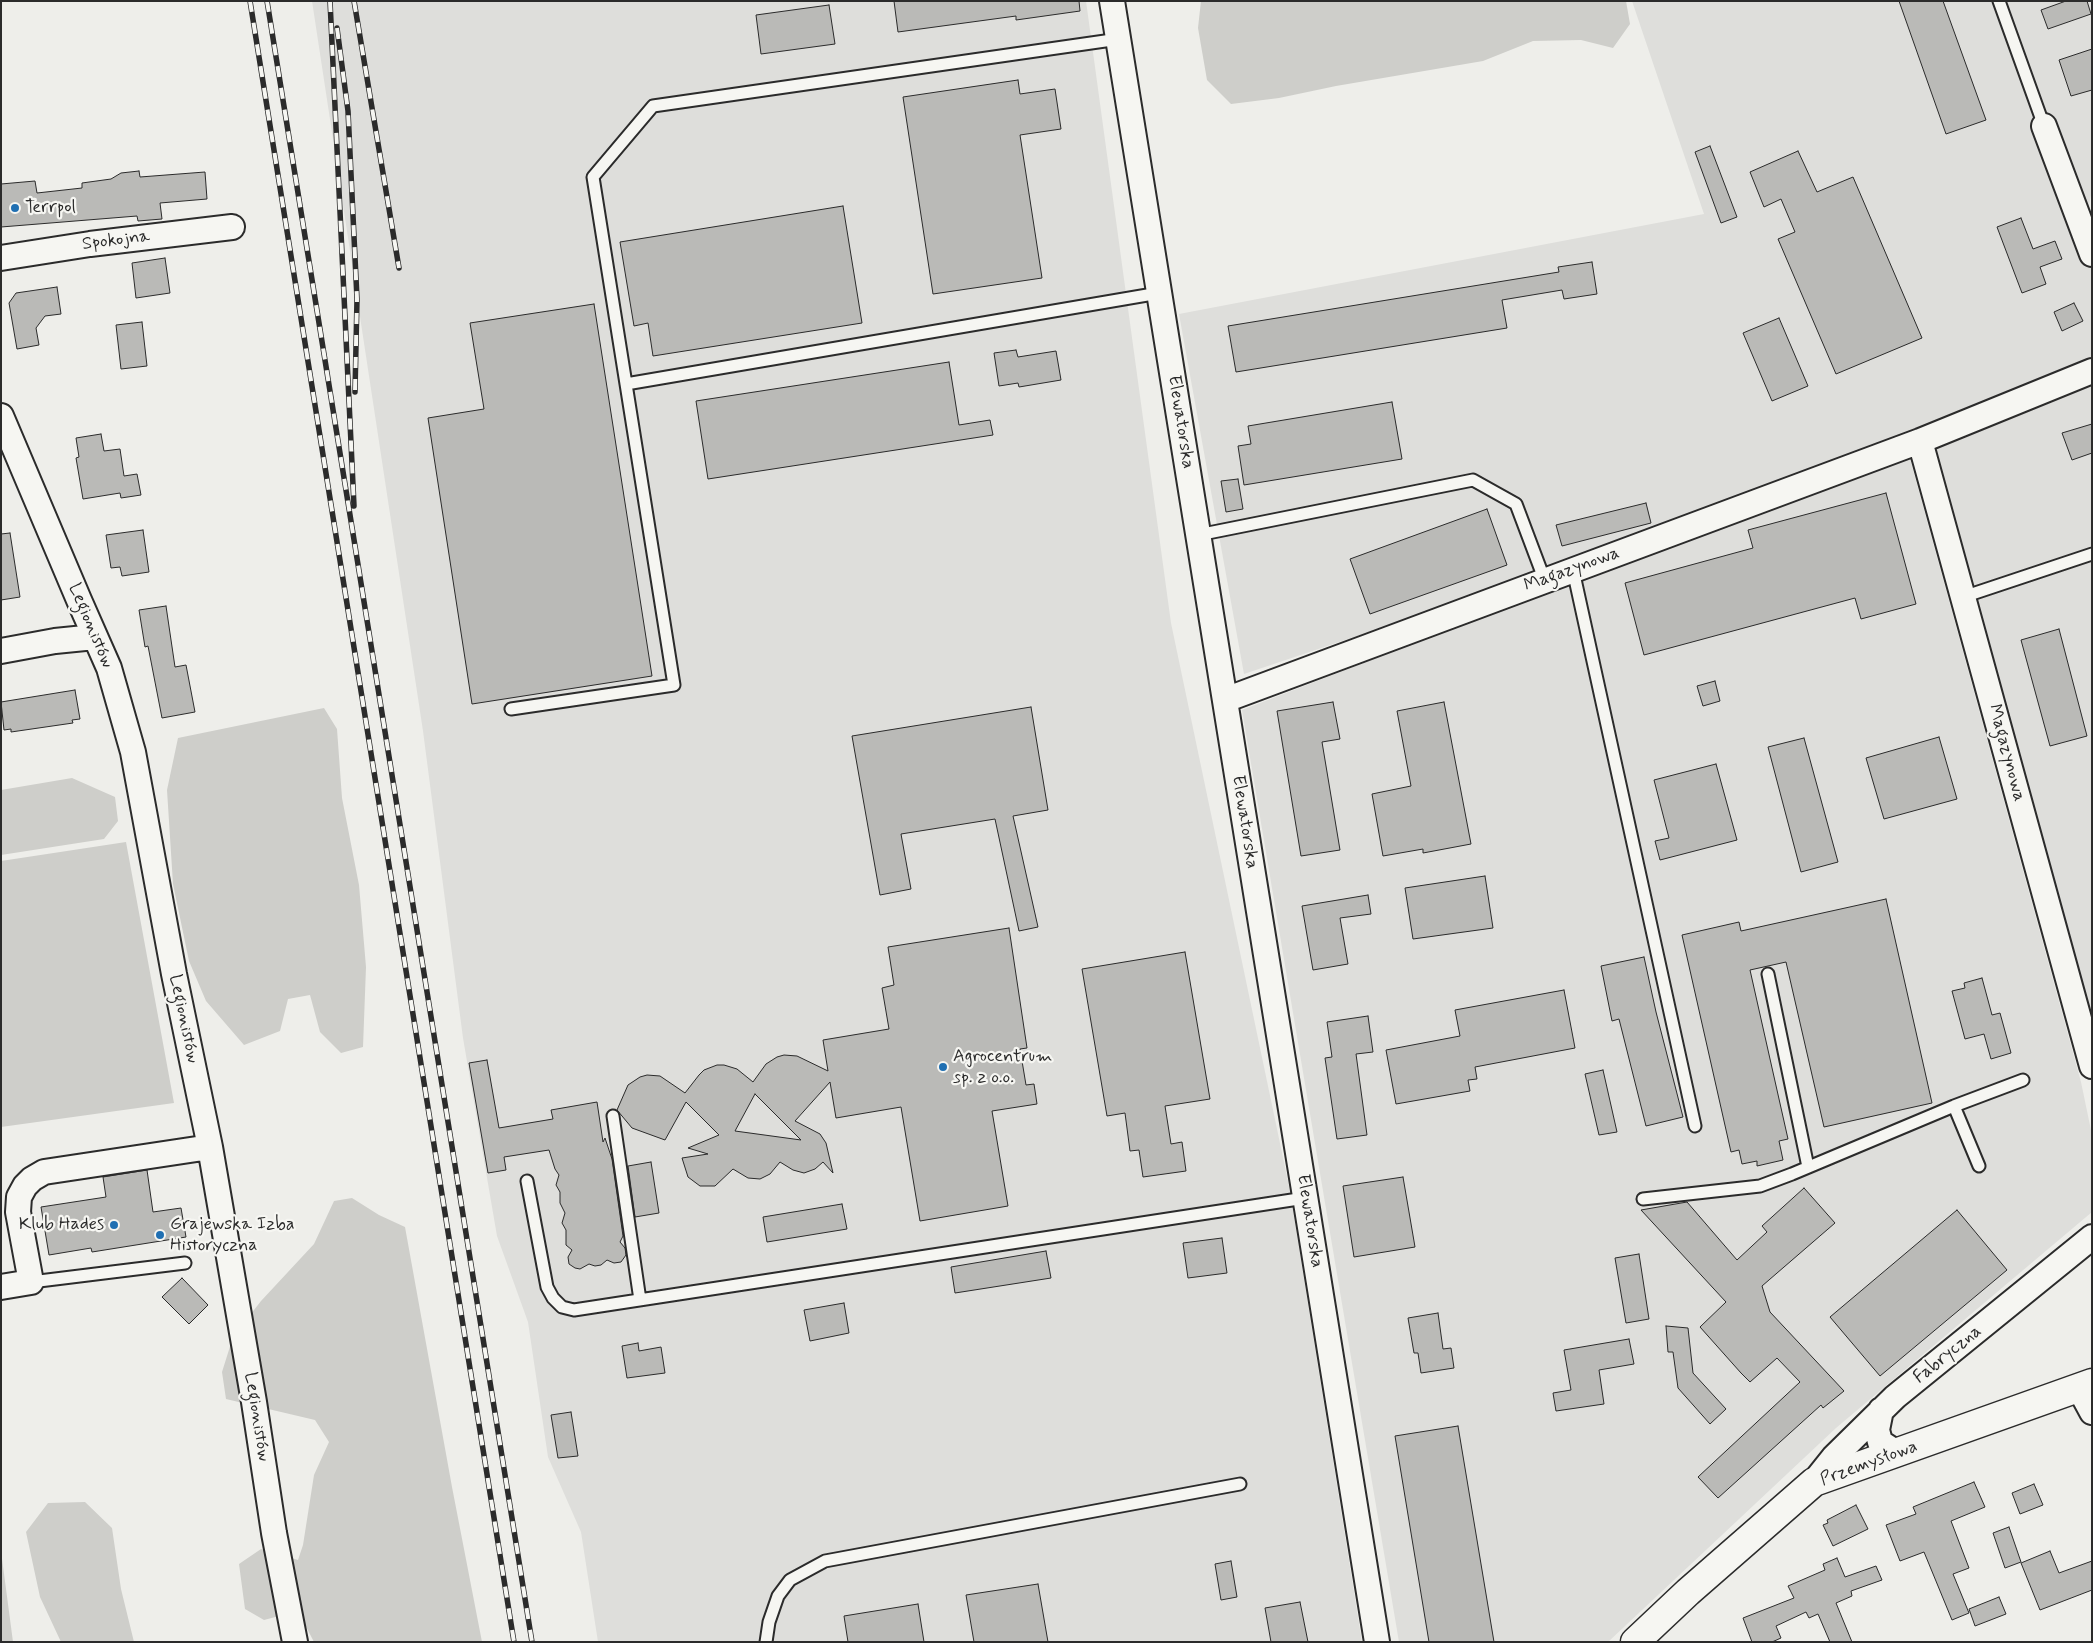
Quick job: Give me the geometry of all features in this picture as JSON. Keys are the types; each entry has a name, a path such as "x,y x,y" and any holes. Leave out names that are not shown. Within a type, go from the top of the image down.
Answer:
{"street":[{"name":"Elewatorska","path":"1112,1 1376,1642"},
{"path":"2044,126 2092,254"},
{"name":"Spokojna","path":"1,258 90,244 232,227"},
{"name":"Magazynowa","path":"1224,700 1920,441 2092,371"},
{"name":"Legionistów","path":"1,417 110,668 133,752 174,974 210,1147 254,1402 274,1533 295,1642"},
{"name":"Magazynowa","path":"1920,441 2092,1066"},
{"path":"1,651 55,641 95,637"},
{"path":"1,1287 31,1282 18,1212 19,1197 25,1186 32,1179 44,1172 210,1147"},
{"name":"Fabryczna","path":"1814,1482 1834,1457 1895,1397 2092,1237"},
{"path":"2085,1385 2092,1412"},
{"name":"Przemysłowa","path":"1635,1642 1688,1592 1814,1482 2085,1385"},
{"path":"1881,1410 1877,1430 1880,1442 1897,1453"}],"lane":[{"path":"1999,1 2044,126"},
{"path":"511,709 674,685 593,177 653,106 1119,39"},
{"path":"626,384 1159,293"},
{"path":"1198,535 1473,480 1516,504 1545,581"},
{"path":"1963,597 2092,554"},
{"path":"1573,570 1695,1126"},
{"path":"1768,974 1808,1167"},
{"path":"1643,1199 1760,1186 1954,1106 2023,1080"},
{"path":"1954,1106 1979,1166"},
{"path":"613,1116 640,1300"},
{"path":"527,1181 547,1287 553,1298 562,1307 574,1310 1305,1198"},
{"path":"31,1282 185,1263"},
{"path":"766,1642 769,1622 778,1596 790,1580 825,1562 1240,1484"}],"shaded area":[{"path":"312,1 1086,1 1171,623 1290,1191 1362,1642 598,1642 581,1532 548,1457 528,1322 497,1236 463,1038 423,731"},
{"path":"1201,1 1626,1 1630,24 1613,48 1581,40 1533,41 1483,61 1336,86 1279,98 1231,104 1207,80 1198,28"},
{"path":"1632,1 2092,1 2092,190 2089,205 2092,215 2092,1025 1928,444 1244,674 1179,314 1704,214"},
{"path":"1909,455 2081,1082 2092,1135 2092,1212 1836,1428 1608,1642 1399,1642 1242,710 1849,475"},
{"path":"324,708 337,729 342,798 359,885 366,967 363,1047 341,1053 320,1032 310,995 288,999 280,1031 244,1045 206,1001 189,961 173,884 167,790 178,738"},
{"path":"72,778 115,797 118,821 104,839 1,855 1,790"},
{"path":"126,842 174,1103 1,1127 1,861"},
{"path":"352,1198 379,1215 405,1227 482,1642 314,1642 298,1611 264,1620 245,1609 239,1564 261,1549 298,1560 303,1545 314,1475 329,1442 315,1420 226,1399 222,1372 233,1337 261,1301 314,1244 334,1201"},
{"path":"85,1502 112,1528 121,1589 134,1642 61,1642 40,1597 26,1532 48,1503"},
{"path":"1,1551 13,1642 1,1642"}],"building":[{"path":"894,1 1079,1 1080,11 1016,20 1016,16 898,32"},
{"path":"1899,1 1943,1 1986,120 1946,134"},
{"path":"2066,1 2087,1 2091,14 2048,29 2041,10"},
{"path":"829,5 835,44 761,54 756,15"},
{"path":"2092,49 2092,90 2071,96 2059,60"},
{"path":"1018,80 1020,94 1055,89 1061,129 1020,135 1042,278 933,294 903,97"},
{"path":"1710,146 1737,217 1721,223 1695,152"},
{"path":"1798,151 1817,192 1853,177 1922,338 1836,374 1778,239 1795,232 1781,199 1764,207 1750,172"},
{"path":"139,171 140,177 205,172 207,199 160,203 162,219 138,221 137,216 1,227 1,184 35,181 37,193 82,188 82,183 111,179 121,173"},
{"path":"843,206 862,323 653,356 648,323 634,326 620,242"},
{"path":"2021,218 2033,249 2055,241 2062,259 2040,267 2046,284 2022,293 1997,227"},
{"path":"165,258 170,293 136,298 132,263"},
{"path":"1592,262 1597,294 1564,299 1562,290 1502,300 1507,328 1236,372 1228,326 1559,272 1558,267"},
{"path":"57,287 61,314 45,316 36,328 39,345 17,349 9,303 16,293"},
{"path":"2074,303 2083,321 2062,331 2054,312"},
{"path":"594,304 652,676 472,704 428,418 484,409 470,323"},
{"path":"1779,318 1808,386 1772,401 1743,333"},
{"path":"142,322 147,366 121,369 116,325"},
{"path":"1016,350 1018,357 1056,351 1061,380 1019,387 1018,383 999,386 994,353"},
{"path":"949,362 959,425 990,420 993,435 708,479 696,401"},
{"path":"1392,402 1402,459 1244,485 1238,446 1251,444 1248,426"},
{"path":"2092,424 2092,453 2072,460 2062,433"},
{"path":"101,434 104,451 120,449 124,476 137,474 141,495 121,498 120,493 83,499 76,458 79,457 76,438"},
{"path":"1238,479 1243,509 1226,512 1221,481"},
{"path":"1886,493 1916,604 1861,619 1855,598 1644,655 1625,583 1753,548 1748,530"},
{"path":"1646,503 1651,523 1562,546 1556,525"},
{"path":"1487,509 1507,565 1370,614 1350,559"},
{"path":"143,530 149,572 122,576 120,567 111,568 106,535"},
{"path":"10,533 20,597 1,600 1,534"},
{"path":"166,606 175,667 186,665 195,712 162,718 148,646 145,647 139,610"},
{"path":"2059,629 2087,736 2050,746 2021,640"},
{"path":"1715,681 1720,701 1703,706 1697,686"},
{"path":"75,690 80,719 72,720 73,723 11,732 11,729 4,730 1,702"},
{"path":"1333,702 1340,739 1322,742 1340,850 1301,856 1277,711"},
{"path":"1444,702 1471,844 1423,853 1423,849 1383,856 1372,794 1411,786 1397,711"},
{"path":"1031,707 1048,810 1013,816 1038,927 1019,931 995,819 901,834 911,889 880,895 852,736"},
{"path":"1939,737 1957,799 1884,819 1866,758"},
{"path":"1804,738 1838,862 1801,872 1768,747"},
{"path":"1716,764 1737,840 1660,860 1655,841 1669,838 1654,780"},
{"path":"1485,876 1493,928 1413,939 1405,888"},
{"path":"1368,895 1371,914 1340,918 1348,964 1313,970 1302,906"},
{"path":"1886,899 1932,1103 1824,1127 1786,962 1750,970 1788,1139 1779,1141 1783,1160 1757,1166 1757,1161 1742,1164 1739,1150 1731,1152 1682,935 1739,922 1741,931"},
{"name":"Agrocentrum sp. z o.o.","path":"1009,928 1027,1048 1020,1049 1026,1085 1034,1084 1037,1104 992,1111 1008,1206 920,1221 901,1107 836,1118 830,1082 795,1121 820,1134 826,1143 833,1173 823,1162 815,1169 804,1173 793,1170 780,1162 770,1174 760,1179 748,1178 733,1169 715,1186 700,1186 688,1177 682,1158 708,1154 688,1148 719,1135 686,1102 665,1140 632,1128 617,1110 628,1085 647,1075 660,1076 685,1093 704,1070 717,1065 737,1069 753,1082 766,1064 784,1055 797,1056 828,1071 823,1040 889,1029 882,988 894,985 888,947","holes":["755,1094 801,1140 735,1131"]},
{"path":"1185,952 1210,1099 1165,1106 1171,1144 1182,1142 1186,1171 1143,1177 1139,1150 1130,1151 1125,1113 1107,1116 1082,969"},
{"path":"1644,957 1683,1117 1646,1126 1619,1019 1612,1021 1601,966"},
{"path":"1982,978 1992,1015 2000,1013 2011,1053 1991,1059 1984,1034 1965,1039 1952,991 1965,988 1964,983"},
{"path":"1564,990 1575,1048 1475,1067 1477,1079 1468,1080 1470,1091 1396,1104 1386,1050 1460,1036 1455,1010"},
{"path":"1368,1016 1373,1052 1356,1054 1367,1135 1337,1139 1325,1058 1332,1057 1327,1022"},
{"path":"487,1060 499,1128 553,1119 551,1110 597,1102 603,1142 605,1138 612,1159 623,1236 620,1242 625,1248 626,1255 621,1262 614,1263 607,1260 601,1265 589,1264 580,1269 569,1264 568,1257 572,1250 566,1245 566,1230 562,1223 565,1213 560,1203 560,1192 556,1185 559,1175 549,1150 504,1157 506,1170 488,1173 469,1063"},
{"path":"1603,1070 1617,1132 1599,1135 1585,1074"},
{"path":"651,1162 659,1213 635,1217 628,1166"},
{"name":"Klub Hades","path":"147,1170 153,1212 181,1208 186,1237 92,1252 91,1248 49,1255 41,1207 106,1197 103,1177"},
{"path":"1403,1177 1415,1247 1354,1257 1343,1186"},
{"path":"1804,1188 1835,1223 1762,1286 1770,1312 1844,1391 1823,1408 1821,1405 1718,1498 1698,1477 1800,1382 1777,1358 1750,1382 1741,1373 1700,1327 1726,1302 1641,1210 1687,1202 1737,1260 1767,1232 1762,1226"},
{"path":"842,1204 847,1229 767,1242 763,1217"},
{"path":"1957,1210 2007,1270 1880,1376 1830,1317"},
{"path":"1222,1238 1227,1273 1188,1278 1183,1243"},
{"path":"1046,1251 1051,1278 955,1293 951,1267"},
{"path":"1639,1254 1649,1319 1626,1323 1615,1258"},
{"path":"182,1278 208,1305 189,1324 162,1297"},
{"path":"844,1303 849,1333 810,1341 804,1310"},
{"path":"1438,1313 1443,1349 1451,1348 1454,1368 1421,1373 1418,1353 1414,1353 1408,1318"},
{"path":"1666,1326 1688,1328 1693,1373 1726,1409 1710,1424 1678,1388 1673,1352 1668,1352"},
{"path":"1629,1339 1634,1364 1599,1370 1604,1404 1556,1411 1553,1393 1571,1390 1564,1350"},
{"path":"638,1343 639,1351 661,1347 665,1373 627,1378 622,1346"},
{"path":"571,1412 578,1456 558,1458 551,1415"},
{"path":"1458,1426 1494,1642 1429,1642 1395,1436"},
{"path":"1974,1482 1985,1507 1951,1521 1969,1568 1953,1574 1969,1613 1952,1620 1924,1552 1900,1561 1886,1525 1916,1514 1913,1507"},
{"path":"2034,1484 2043,1505 2020,1514 2012,1493"},
{"path":"1856,1505 1868,1529 1833,1546 1823,1525 1828,1523 1827,1520"},
{"path":"2009,1527 2021,1562 2005,1568 1993,1533"},
{"path":"2050,1551 2059,1573 2092,1561 2092,1590 2040,1610 2021,1563"},
{"path":"1837,1558 1845,1577 1876,1566 1882,1580 1851,1591 1852,1596 1836,1603 1852,1642 1830,1642 1818,1614 1809,1618 1806,1612 1776,1626 1781,1638 1772,1642 1752,1642 1743,1618 1794,1598 1788,1586 1825,1570 1823,1564"},
{"path":"1231,1561 1237,1597 1221,1600 1215,1564"},
{"path":"1038,1584 1048,1642 974,1642 966,1595"},
{"path":"1999,1597 2006,1614 1975,1626 1969,1609"},
{"path":"1300,1602 1308,1642 1271,1642 1265,1608"},
{"path":"918,1604 924,1642 848,1642 844,1616"}],"railway":[{"path":"250,1 514,1642"},
{"path":"267,1 532,1642"},
{"path":"330,1 354,506"},
{"path":"354,1 399,268"},
{"path":"337,28 348,111 357,299 355,392"}],"place":[{"name":"Terrpol","path":"15,208"},
{"name":"Agrocentrum sp. z o.o.","path":"943,1067"},
{"name":"Klub Hades","path":"114,1225"},
{"name":"Grajewska Izba Historyczna","path":"160,1235"}]}
